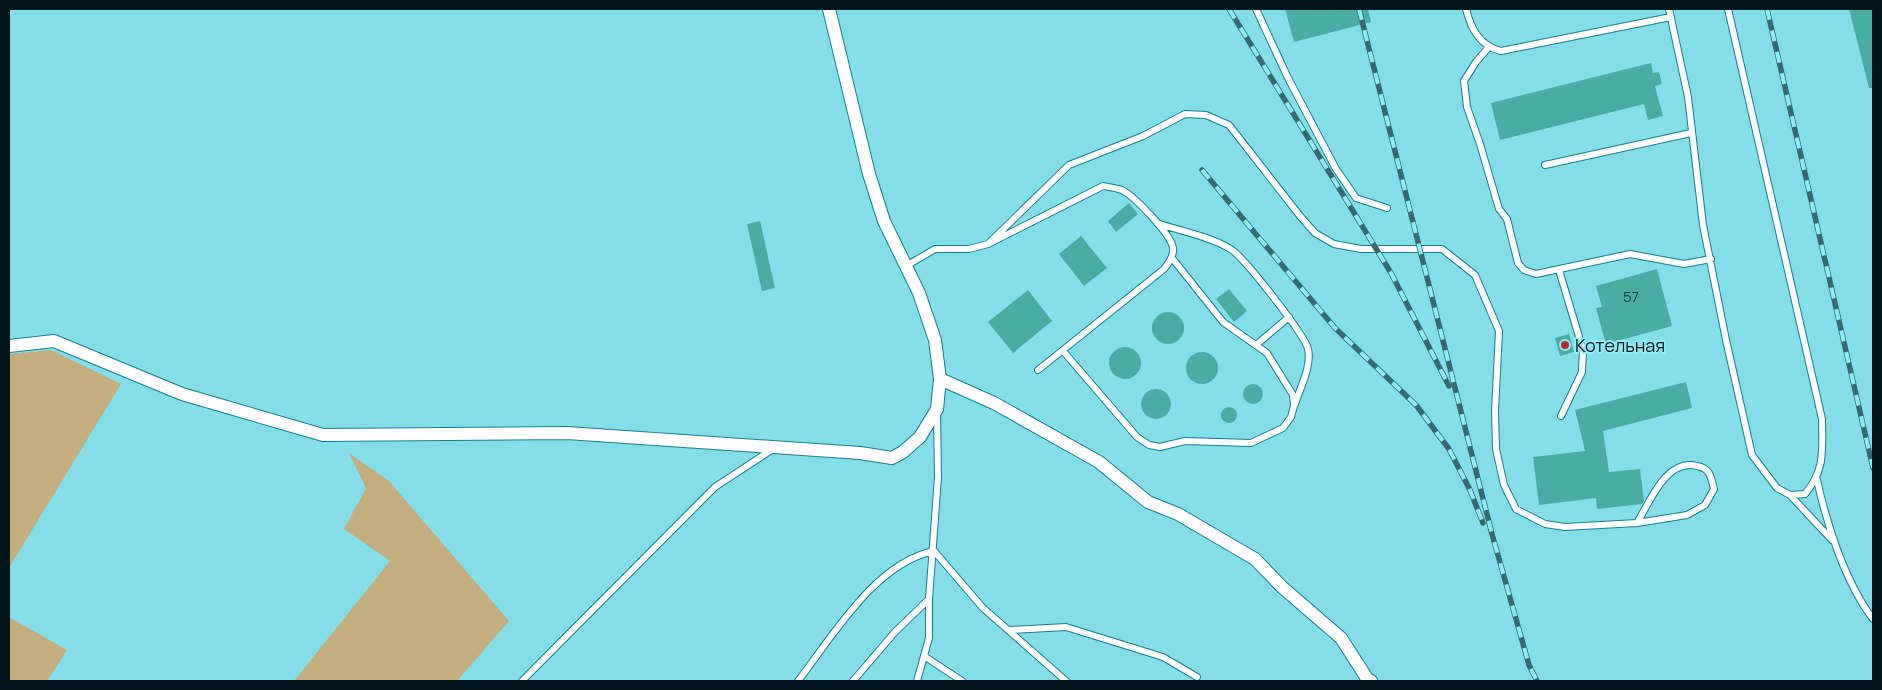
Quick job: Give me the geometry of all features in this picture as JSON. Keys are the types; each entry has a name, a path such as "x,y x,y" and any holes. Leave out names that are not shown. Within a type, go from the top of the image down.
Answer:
{"street":[{"path":"9,346 54,341 182,394 323,435 567,433 860,453 892,458 903,452 920,436 937,409 940,379 935,340 919,293 904,267 884,221 869,174 829,9"},
{"path":"940,379 994,403 1099,462 1148,502 1178,514 1256,559 1282,587 1341,638 1368,681"}],"lane":[{"path":"1256,9 1336,169 1356,198 1387,208"},
{"path":"1466,9 1477,35 1488,48 1501,51 1671,17"},
{"path":"1669,9 1688,97 1704,225 1726,340 1752,455 1777,488 1790,495 1836,544"},
{"path":"1728,9 1822,419 1822,456 1817,480 1825,518 1860,602 1873,619"},
{"path":"1488,48 1464,81 1466,107 1480,144 1499,209 1508,219 1518,264 1524,270 1536,274 1630,254 1684,264 1711,259"},
{"path":"988,244 1069,164 1143,136 1185,114 1206,115 1229,125 1315,233 1334,244 1361,249 1442,249 1476,274 1498,331 1495,411 1496,449 1504,486 1516,509 1545,524 1565,526 1637,523 1687,515 1705,505 1714,489 1711,474 1703,467 1690,464 1670,473 1661,483 1637,523"},
{"path":"1545,165 1691,133"},
{"path":"904,267 935,249 969,249 988,244 1103,186 1122,190 1132,197 1165,232 1173,247 1172,258 1164,269 1038,370"},
{"path":"1063,351 1137,437 1149,445 1160,447 1185,441 1251,444 1282,428 1291,418 1307,366 1309,350 1301,333 1233,251 1156,222"},
{"path":"1172,258 1223,322 1242,338 1267,353 1293,395 1294,406"},
{"path":"1559,270 1583,350 1582,372 1561,416"},
{"path":"1256,345 1289,317"},
{"path":"917,681 930,638 929,599 938,477 937,409"},
{"path":"525,680 715,487 776,447"},
{"path":"1790,495 1805,494 1817,480"},
{"path":"934,550 984,608 1066,681"},
{"path":"798,681 880,579 916,554 934,550"},
{"path":"853,681 895,632 929,599"},
{"path":"1009,630 1066,627 1163,657 1197,677"},
{"path":"924,656 962,681"}],"shaded area":[{"path":"51,350 121,384 9,568 9,354"},
{"path":"349,453 389,481 509,621 457,681 294,681 390,561 344,529 366,488"},
{"path":"9,617 67,650 47,681 9,681"}],"building":[{"path":"1285,9 1368,9 1371,22 1294,42"},
{"path":"1849,9 1873,9 1873,88 1869,88"},
{"path":"1651,63 1653,73 1659,72 1662,84 1655,86 1663,116 1648,120 1644,104 1500,140 1491,103"},
{"path":"1129,203 1138,214 1116,232 1108,221"},
{"path":"760,221 775,288 762,291 747,224"},
{"path":"1081,236 1107,268 1084,286 1059,254"},
{"path":"1657,269 1672,326 1606,344 1596,308 1602,307 1596,286"},
{"path":"1229,289 1247,311 1234,322 1216,299"},
{"path":"1028,290 1052,321 1013,353 988,322"},
{"path":"1168,312 1179,317 1184,328 1179,339 1168,344 1157,339 1152,328 1157,317"},
{"name":"Котельная","path":"1569,334 1574,352 1560,356 1555,338"},
{"path":"1125,347 1136,352 1141,363 1136,374 1125,379 1114,374 1109,363 1114,352"},
{"path":"1202,352 1213,357 1218,368 1213,379 1202,384 1191,379 1186,368 1191,357"},
{"path":"1686,382 1692,408 1603,431 1609,472 1640,469 1644,501 1642,504 1597,509 1596,498 1539,505 1533,457 1585,451 1575,410"},
{"path":"1249,384 1257,384 1263,390 1263,398 1257,404 1249,404 1243,398 1243,390"},
{"path":"1156,389 1162,390 1170,398 1170,410 1162,418 1156,419 1150,418 1142,410 1141,404 1142,398 1150,390"},
{"path":"1226,407 1232,407 1237,412 1235,421 1226,423 1221,418 1221,412"}],"railway":[{"path":"1229,9 1391,273 1449,386"},
{"path":"1359,9 1492,534 1529,665 1537,681"},
{"path":"1767,9 1873,468"},
{"path":"1202,170 1335,328 1416,405 1449,449 1470,490 1483,523"}],"place":[{"name":"Котельная","path":"1565,345"}]}
